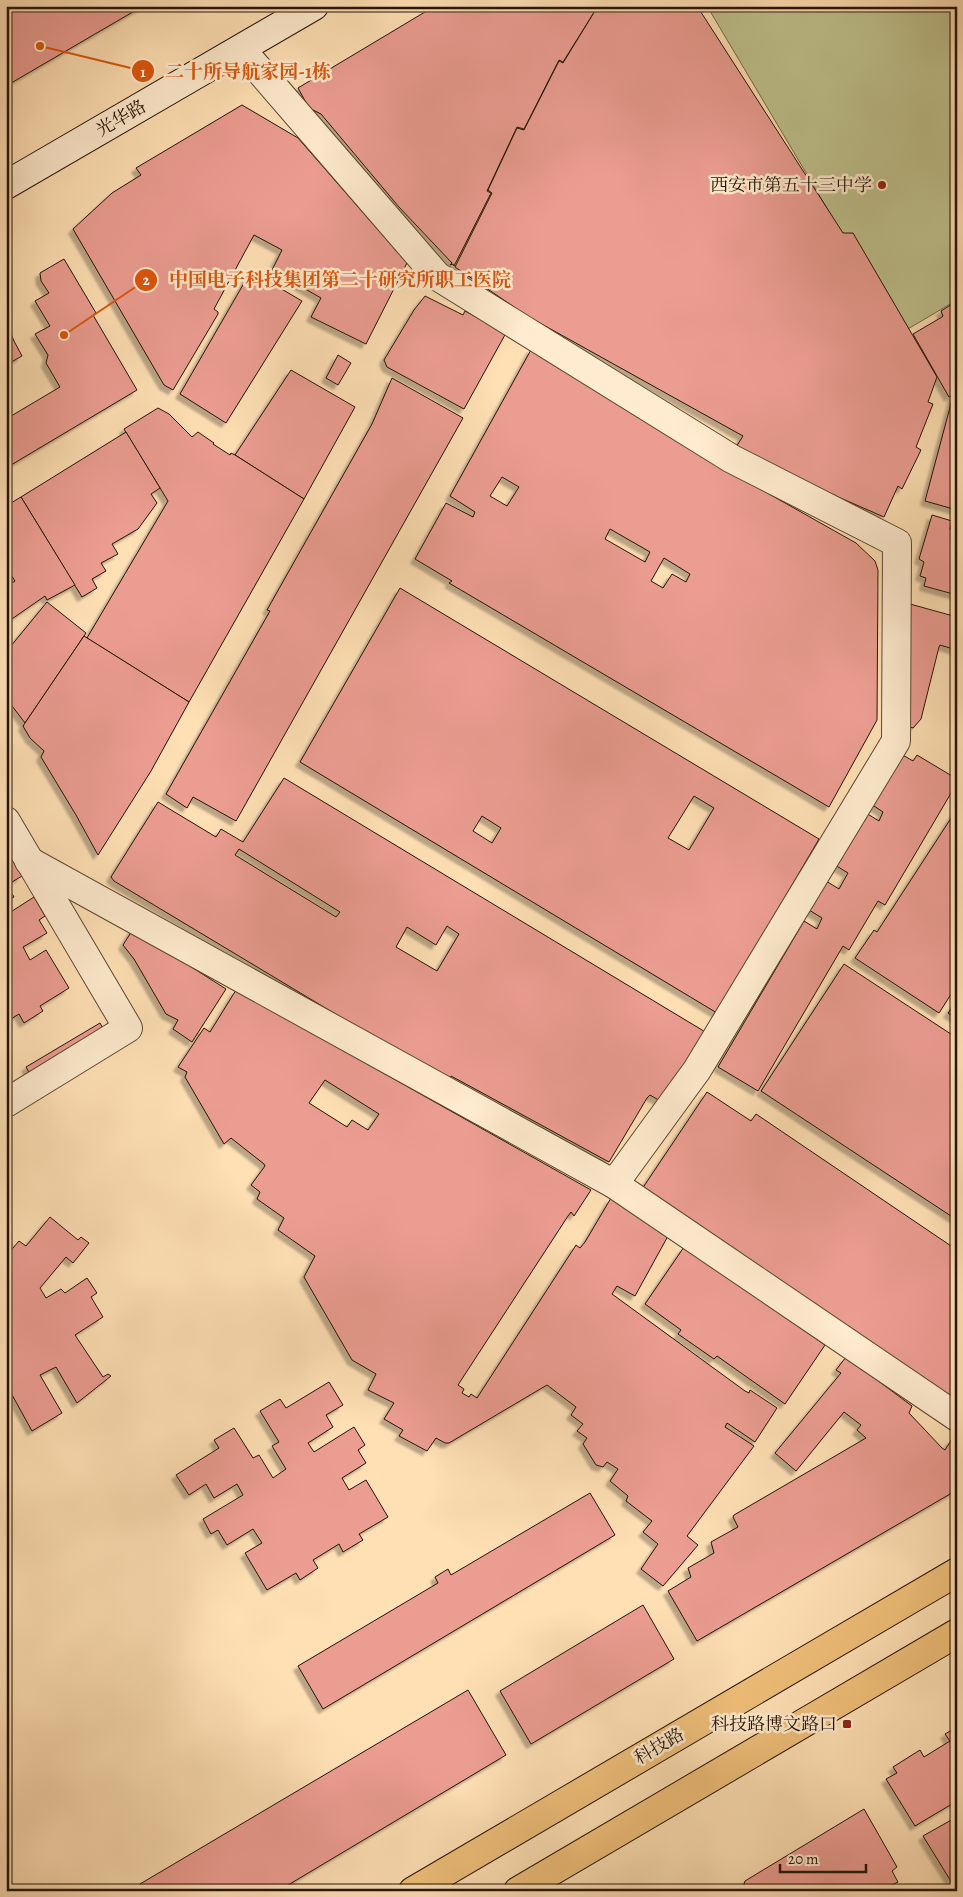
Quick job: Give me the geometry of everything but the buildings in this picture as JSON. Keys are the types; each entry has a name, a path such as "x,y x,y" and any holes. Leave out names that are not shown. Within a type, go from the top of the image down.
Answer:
{"main road":[{"name":"科技路","path":"413,1891 957,1572"},
{"path":"518,1891 957,1633"}],"street":[{"name":"光华路","path":"6,185 314,6"},
{"path":"240,49 437,276 732,459 897,543 896,741 697,1070 614,1184"},
{"path":"6,821 128,1028 6,1103"},
{"path":"29,861 614,1184 957,1417"}],"green space":[{"name":"西安市第五十三中学","path":"707,6 954,6 957,10 957,300 901,333"}],"place":[{"name":"二十所导航家园-1栋","path":"40,46"},
{"name":"西安市第五十三中学","path":"882,185"},
{"name":"中国电子科技集团第二十研究所职工医院","path":"64,335"},
{"name":"科技路博文路口","path":"847,1724"}]}
